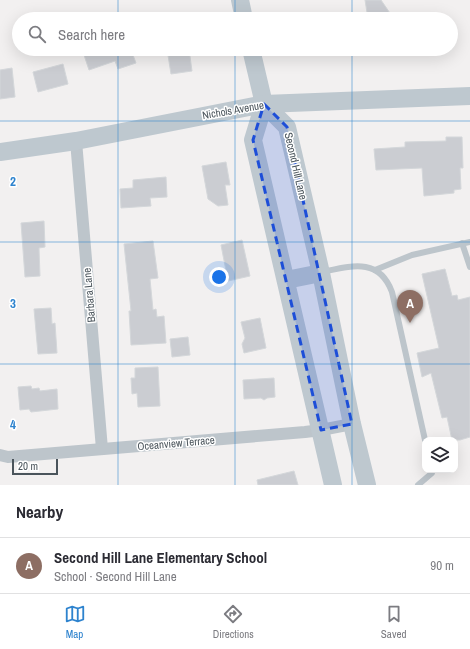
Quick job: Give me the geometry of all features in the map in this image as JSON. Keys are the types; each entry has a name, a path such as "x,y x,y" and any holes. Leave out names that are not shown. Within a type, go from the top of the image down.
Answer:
{"street":[{"path":"240,0 243,12"},
{"path":"253,56 264,104 253,140 333,485"},
{"name":"Nichols Avenue","path":"0,152 76,141 264,104 470,96"},
{"name":"Second Hill Lane","path":"264,104 286,127 321,273 366,485"},
{"name":"Barbara Lane","path":"76,141 102,449"},
{"path":"286,280 321,273"},
{"name":"Oceanview Terrace","path":"0,456 8,457 321,430 352,424"}],"lane":[{"path":"375,270 412,255 470,242"},
{"path":"462,243 470,267"},
{"path":"321,273 357,266 375,270 386,280 392,292 424,437"},
{"path":"418,485 432,473"}],"highlighted area":[{"path":"264,104 287,127 352,424 321,430 253,140"}],"building":[{"path":"365,0 381,0 389,12 367,12"},
{"path":"84,56 133,56 136,63 118,69 115,61 89,70"},
{"path":"168,56 190,56 192,71 171,74"},
{"path":"63,64 68,84 38,92 33,72"},
{"path":"12,68 15,97 0,99 0,70"},
{"path":"446,137 462,137 463,168 460,168 461,189 454,190 454,193 424,196 422,168 376,170 374,149 405,147 405,142 446,141"},
{"path":"226,162 230,185 225,185 228,205 218,206 208,199 202,166"},
{"path":"166,177 167,197 150,198 151,206 121,208 120,189 133,188 133,180"},
{"path":"44,221 45,247 39,248 40,276 25,277 21,223"},
{"path":"242,240 250,276 228,281 221,245"},
{"path":"153,241 158,278 150,279 153,310 156,309 157,317 164,316 166,343 131,345 129,311 131,311 124,244"},
{"path":"445,269 452,296 457,295 458,300 470,297 470,437 460,440 458,440 458,437 451,437 447,417 442,418 431,373 422,377 417,353 439,348 422,274"},
{"path":"51,308 52,324 55,323 57,353 38,354 34,309"},
{"path":"260,318 266,348 244,353 242,344 245,338 241,322"},
{"path":"188,337 190,355 172,357 170,339"},
{"path":"158,367 160,406 138,407 137,393 132,394 131,378 135,378 135,368"},
{"path":"274,378 275,397 264,400 261,398 244,399 243,380"},
{"path":"31,386 32,389 39,388 40,391 57,389 58,409 31,412 29,409 20,410 18,387"},
{"path":"294,471 298,485 258,485 257,480"}],"place":[{"name":"Second Hill Lane Elementary School","path":"410,323"}]}
